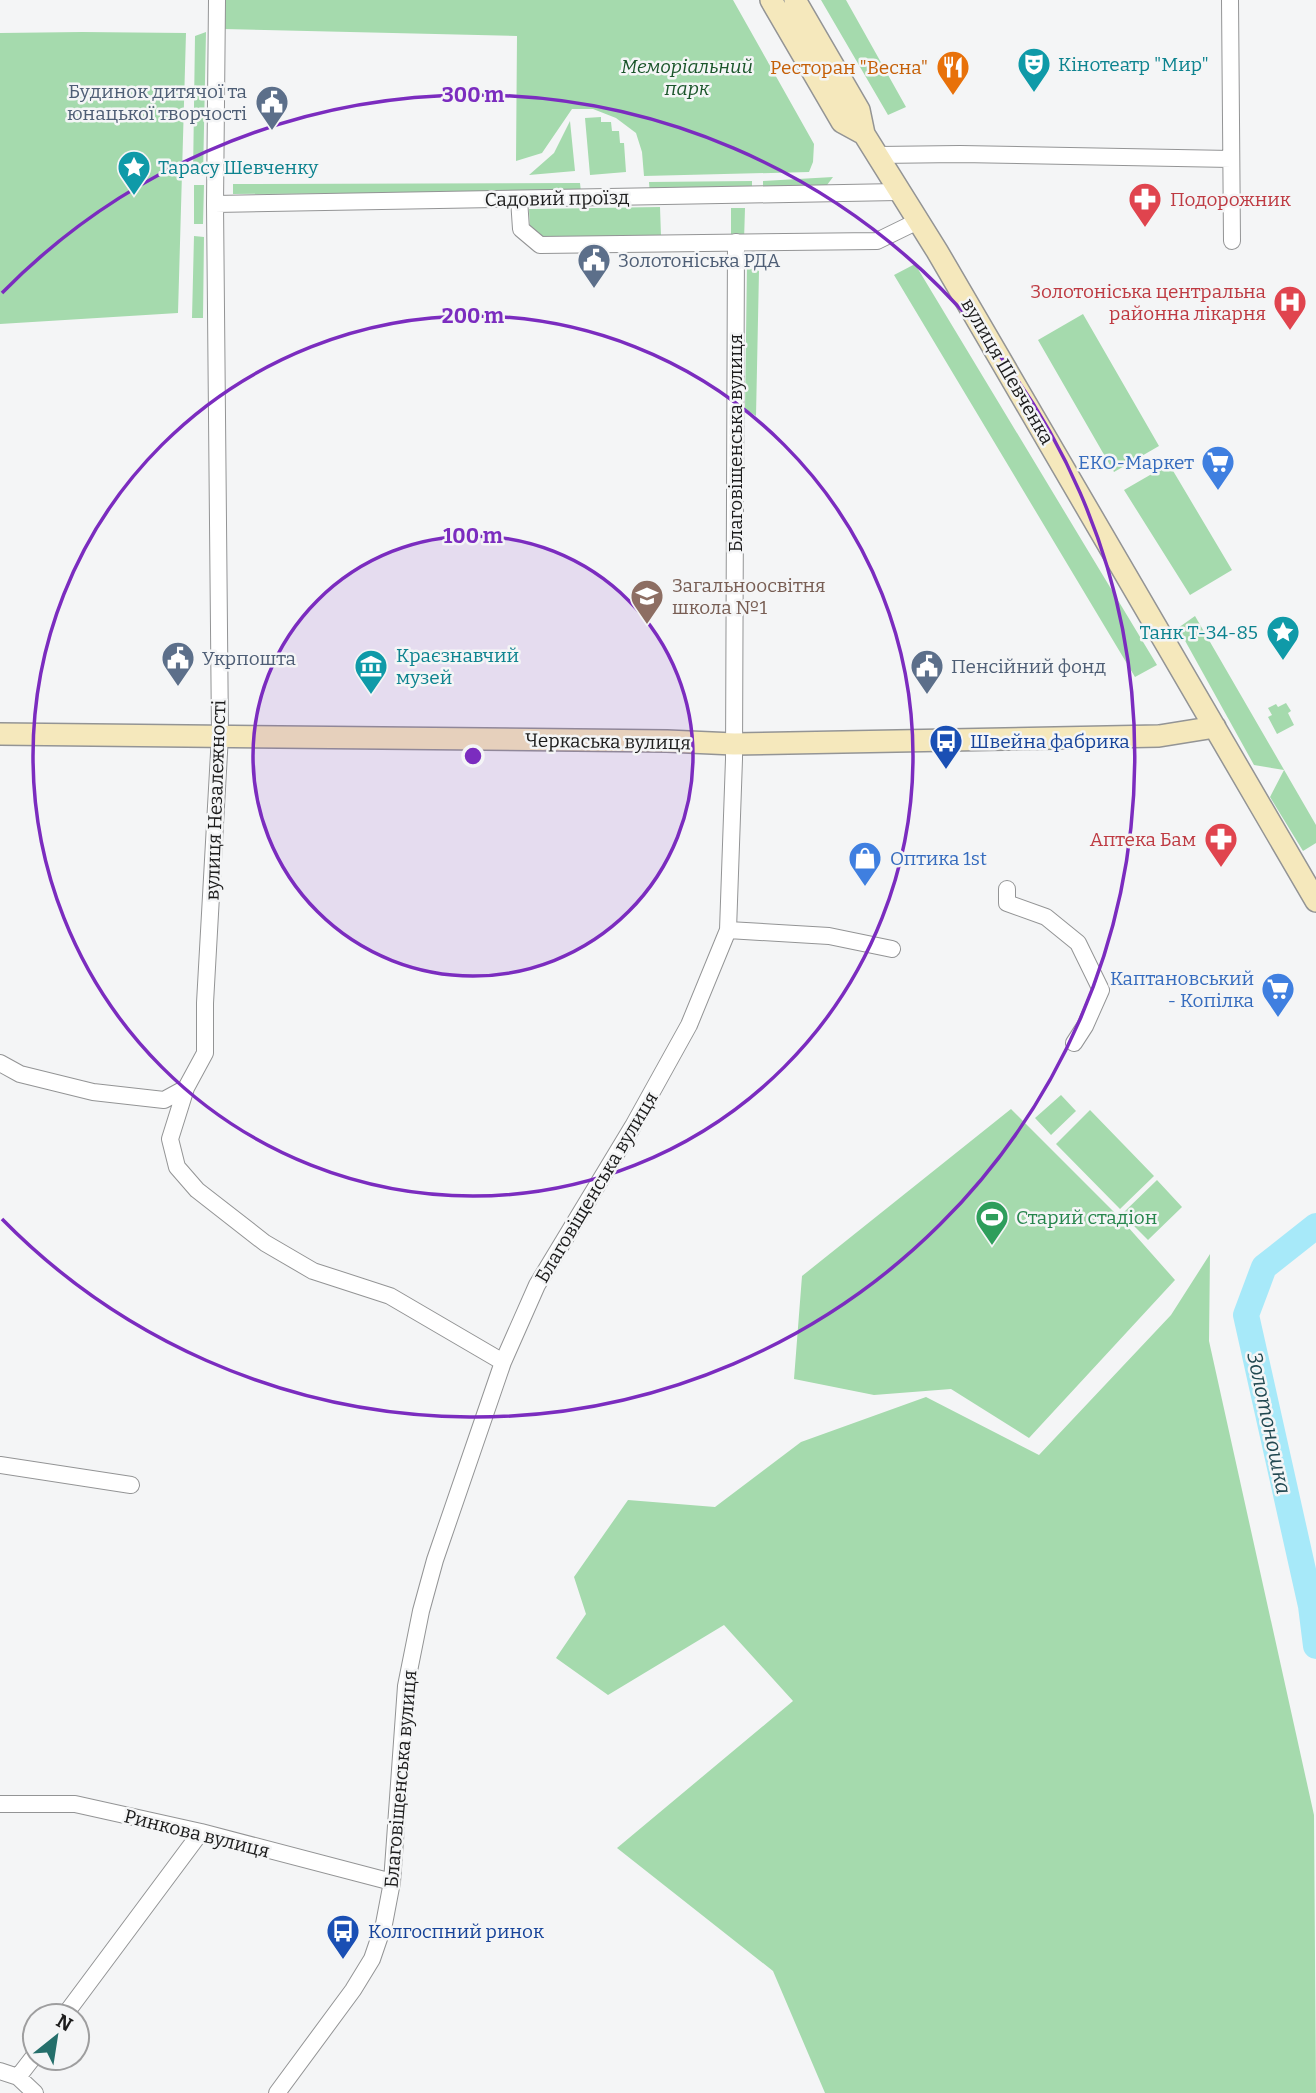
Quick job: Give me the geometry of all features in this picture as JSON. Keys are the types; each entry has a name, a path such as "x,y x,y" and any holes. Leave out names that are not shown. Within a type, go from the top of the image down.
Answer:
{"street":[{"name":"вулиця Незалежності","path":"217,0 215,204 220,735 205,1003 205,1053 186,1088 170,1139 177,1167 197,1190 265,1243 313,1271 390,1296 503,1362"},
{"name":"вулиця Шевченка","path":"771,0 842,122 864,134"},
{"name":"вулиця Шевченка","path":"795,0 859,110 864,134 937,251 1316,901"},
{"path":"1230,0 1232,241"},
{"path":"877,155 1231,159"},
{"name":"Садовий проїзд","path":"215,204 898,192"},
{"path":"519,199 521,229 540,245 877,241 918,221"},
{"name":"Благовіщенська вулиця","path":"277,2093 289,2085 353,1990 372,1959 384,1923 392,1882 405,1686 435,1560 503,1362 537,1285 639,1116 692,1019 728,930 734,744 736,242"},
{"name":"Черкаська вулиця","path":"0,734 734,744 1159,736 1215,727"},
{"path":"1007,889 1007,903 1046,917 1078,943 1101,990 1074,1043"},
{"path":"728,930 829,936 891,949"},
{"path":"0,1063 20,1074 93,1092 164,1100 186,1088"},
{"path":"0,1465 131,1485"},
{"name":"Ринкова вулиця","path":"0,1804 75,1804 201,1832 392,1882"},
{"path":"74,2002 201,1832"},
{"path":"0,2071 18,2077 35,2093"},
{"path":"18,2077 22,2072"}],"green space":[{"name":"Меморіальний парк","path":"224,0 733,0 814,144 813,162 809,172 644,176 642,152 636,133 616,118 593,109 572,109 542,153 516,161 517,36 224,29"},
{"path":"821,0 846,0 906,107 888,115"},
{"path":"206,32 203,176 193,176 195,36"},
{"path":"0,33 186,33 178,313 0,324"},
{"path":"601,117 601,122 611,122 612,131 619,131 620,143 624,143 626,172 590,175 585,118"},
{"path":"570,121 575,171 529,175 554,153"},
{"path":"833,177 821,193 763,194 763,181"},
{"path":"752,181 752,194 650,196 649,182"},
{"path":"580,183 581,192 233,194 233,184"},
{"path":"194,185 204,185 203,224 194,224"},
{"path":"660,207 661,236 545,237 530,230 529,209"},
{"path":"731,208 745,208 744,241 731,240"},
{"path":"194,236 204,237 203,318 192,318"},
{"path":"915,264 1157,665 1135,677 894,275"},
{"path":"747,265 759,271 756,416 745,409"},
{"path":"1083,314 1159,446 1114,472 1038,340"},
{"path":"1169,464 1232,570 1190,595 1124,490"},
{"path":"1195,616 1316,825 1316,843 1303,851 1270,797 1284,770 1254,765 1178,628"},
{"path":"1286,703 1294,725 1277,734 1268,717 1272,715 1268,708"},
{"path":"1061,1095 1076,1111 1051,1135 1035,1118"},
{"name":"Старий стадіон","path":"1011,1109 1120,1218 1175,1280 1029,1438 951,1389 874,1395 794,1379 802,1276"},
{"path":"1090,1110 1154,1176 1120,1209 1056,1144"},
{"path":"1157,1180 1182,1207 1148,1240 1122,1214"},
{"path":"1210,1254 1209,1341 1314,1815 1316,2093 825,2093 773,1971 617,1848 793,1701 724,1625 608,1695 556,1658 586,1614 574,1577 628,1500 715,1507 801,1442 926,1397 1039,1455 1171,1315"}],"waterway":[{"name":"Золотоношка","path":"1316,1226 1264,1267 1246,1315 1311,1606 1316,1646"}],"place":[{"name":"Кінотеатр \"Мир\"","path":"1034,94"},
{"name":"Ресторан \"Весна\"","path":"953,97"},
{"name":"Будинок дитячої та юнацької творчості","path":"272,132"},
{"name":"Тарасу Шевченку","path":"134,197"},
{"name":"Подорожник","path":"1145,229"},
{"name":"Золотоніська РДА","path":"594,290"},
{"name":"Золотоніська центральна районна лікарня","path":"1290,332"},
{"name":"ЕКО-Маркет","path":"1218,492"},
{"name":"Загальноосвітня школа №1","path":"647,626"},
{"name":"Танк Т-34-85","path":"1283,662"},
{"name":"Укрпошта","path":"178,688"},
{"name":"Краєзнавчий музей","path":"371,696"},
{"name":"Пенсійний фонд","path":"927,696"},
{"name":"Швейна фабрика","path":"946,771"},
{"name":"Аптека Бам","path":"1221,869"},
{"name":"Оптика 1st","path":"865,888"},
{"name":"Каптановський - Копілка","path":"1278,1019"},
{"name":"Старий стадіон","path":"992,1247"},
{"name":"Колгоспний ринок","path":"343,1961"}]}
